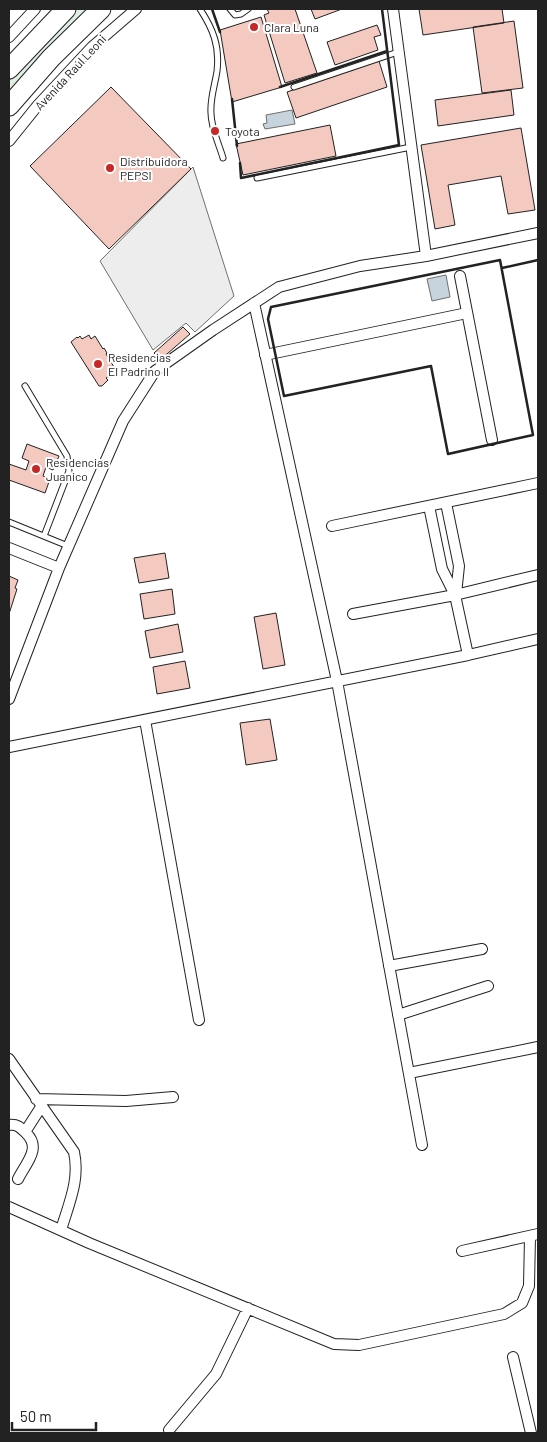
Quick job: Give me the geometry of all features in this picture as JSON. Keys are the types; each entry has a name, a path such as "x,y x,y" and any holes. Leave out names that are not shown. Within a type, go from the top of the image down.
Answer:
{"highway":[{"path":"9,69 66,9"},
{"name":"Avenida Raúl Leoni","path":"9,106 51,58 101,9"}],"street":[{"path":"9,36 35,9"},
{"name":"Avenida Raúl Leoni","path":"9,140 79,60 110,30 136,9"},
{"path":"393,9 426,256"},
{"path":"9,699 58,568 123,421 154,371 279,287 360,266 426,256 538,233"},
{"path":"460,276 492,440"},
{"path":"254,303 337,681 422,1145"},
{"path":"266,355 467,313"},
{"path":"332,526 538,483"},
{"path":"446,502 459,566 455,595"},
{"path":"429,506 442,569 455,595 468,655"},
{"path":"9,548 58,568"},
{"path":"353,614 455,595 538,575"},
{"path":"9,747 468,655 538,639"},
{"path":"145,720 199,1020"},
{"path":"389,966 482,950"},
{"path":"398,1015 488,986"},
{"path":"409,1073 538,1048"},
{"path":"9,1059 13,1070 74,1152 77,1167 76,1181 61,1230"},
{"path":"38,1103 126,1101 173,1097"},
{"path":"25,1132 38,1103"},
{"path":"9,1125 18,1125 32,1138 33,1150 18,1179"},
{"path":"9,1207 334,1344 359,1345 504,1314 522,1303 529,1286 534,1236 462,1250"},
{"path":"169,1430 216,1374 248,1308"},
{"path":"513,1356 531,1433"}],"lane":[{"path":"200,9 212,28 216,44 217,71 212,92 211,115 223,158"},
{"path":"230,9 235,15 241,14 248,9"},
{"path":"294,87 399,52"},
{"path":"257,178 411,147"},
{"path":"25,386 67,456 69,464 69,471 44,536"},
{"path":"9,522 68,546"}],"green space":[{"path":"76,9 95,9 9,99 9,81 28,58"}],"shaded area":[{"path":"292,110 295,124 265,129 263,124 267,123 266,115"},
{"path":"193,167 234,296 195,332 186,323 153,350 100,261"},
{"path":"446,275 450,297 432,301 427,279"}],"building":[{"path":"267,9 295,9 317,73 285,83 264,15 269,13"},
{"path":"311,9 342,9 315,19"},
{"path":"419,9 502,9 504,23 423,35"},
{"path":"261,17 282,87 232,102 220,30"},
{"path":"514,21 523,88 482,93 473,27"},
{"path":"377,25 381,35 374,37 378,50 335,65 327,42"},
{"path":"379,61 387,87 296,118 287,92"},
{"name":"Distribuidora PEPSI","path":"111,87 191,169 109,249 30,166"},
{"path":"511,90 514,115 438,126 435,100"},
{"path":"330,125 336,156 243,175 236,144"},
{"path":"521,128 535,210 508,214 501,176 448,185 455,225 435,229 421,145"},
{"path":"183,327 190,334 160,360 154,353"},
{"name":"Residencias El Padrino II","path":"89,335 91,339 95,336 114,367 110,369 113,373 106,378 108,380 102,386 99,386 71,342 77,337 80,336 82,339"},
{"name":"Residencias Juanico","path":"27,444 59,456 53,470 46,467 43,476 50,479 45,493 9,480 9,464 26,470 29,461 22,458"},
{"path":"165,553 169,578 139,583 134,558"},
{"path":"9,576 18,580 9,614"},
{"path":"172,589 175,614 144,619 140,594"},
{"path":"276,613 285,665 263,669 254,617"},
{"path":"178,624 183,652 150,658 145,631"},
{"path":"185,661 190,688 157,694 153,667"},
{"path":"270,719 277,760 246,765 240,723"}],"wall":[{"path":"212,9 220,32"},
{"path":"240,163 241,178 399,145 382,9"},
{"path":"280,87 387,51"},
{"path":"232,99 237,146"},
{"path":"500,260 533,435 448,454 431,366 284,396 268,319 271,307 500,260"},
{"path":"502,268 538,260"}],"place":[{"name":"Clara Luna","path":"254,27"},
{"name":"Toyota","path":"215,131"},
{"name":"Distribuidora PEPSI","path":"110,168"},
{"name":"Residencias El Padrino II","path":"98,364"},
{"name":"Residencias Juanico","path":"36,469"}]}
